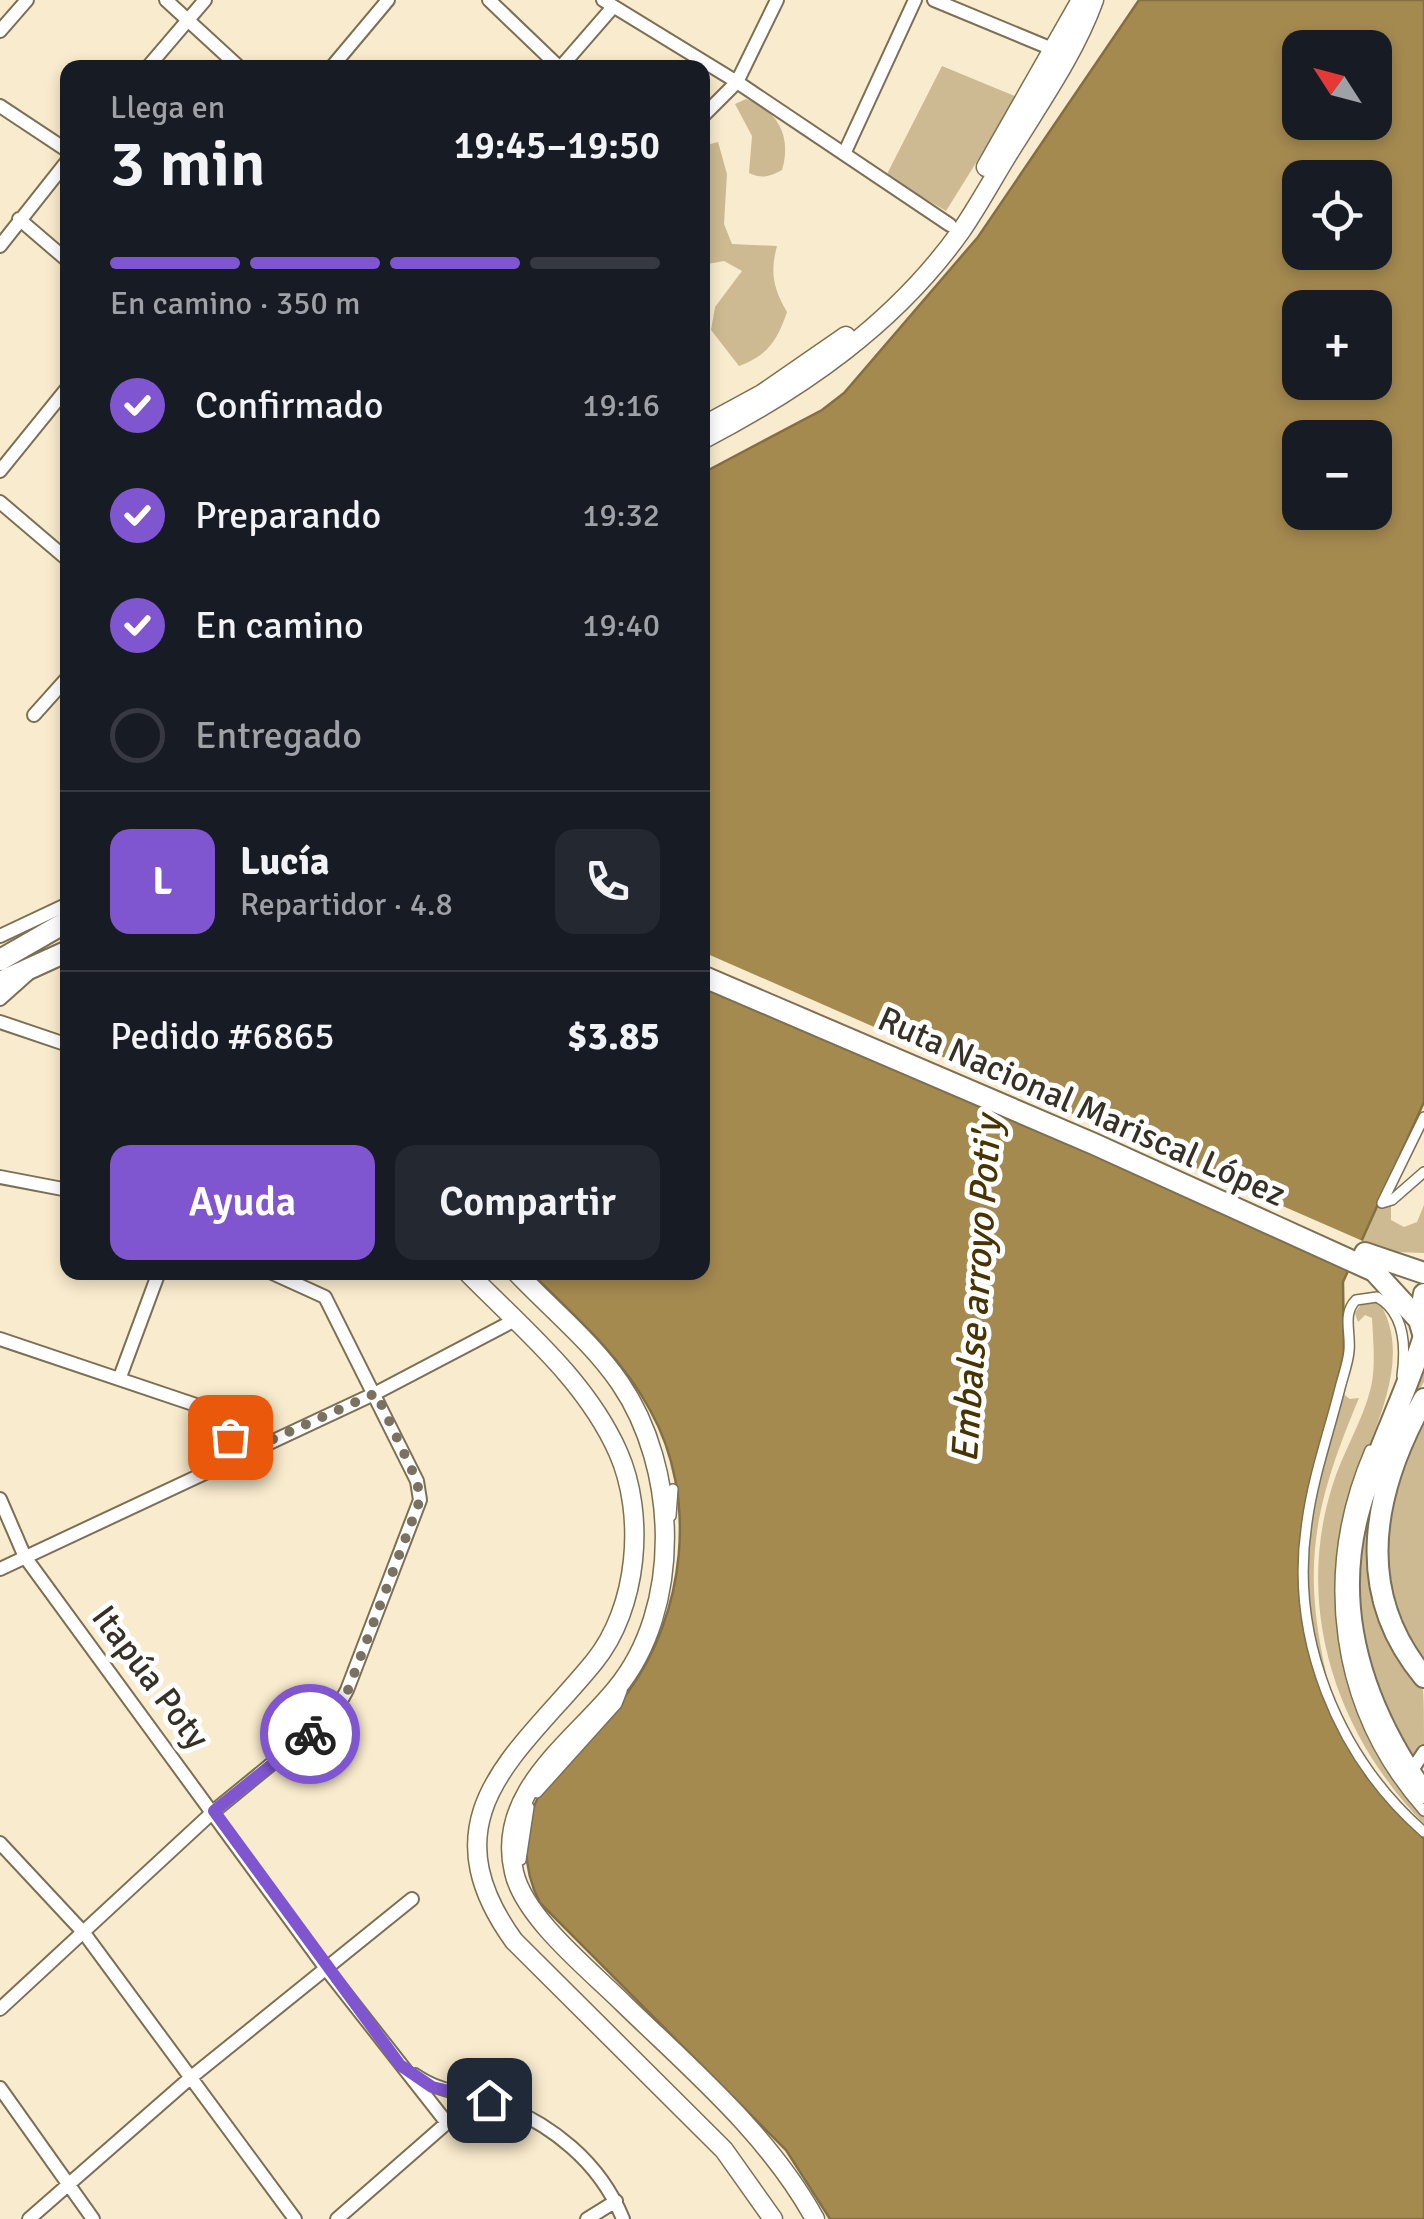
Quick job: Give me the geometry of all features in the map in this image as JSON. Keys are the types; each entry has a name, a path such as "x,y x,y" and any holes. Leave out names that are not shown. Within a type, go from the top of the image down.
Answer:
{"main road":[{"path":"710,436 766,407 823,369 918,282 961,230 1061,54 1082,0"},
{"path":"710,422 786,379 844,338 899,286 950,224 1094,0"},
{"path":"0,960 60,926"},
{"path":"0,982 60,955"},
{"name":"Ruta Nacional Mariscal López","path":"710,968 1362,1258 1388,1282 1422,1331"},
{"name":"Ruta Nacional Mariscal López","path":"710,979 1362,1258 1424,1273"},
{"path":"476,1280 565,1371 619,1453 633,1512 632,1570 622,1612 596,1660 499,1770 484,1804 478,1836 480,1869 497,1917 514,1941 724,2150 773,2219"},
{"path":"524,1280 610,1370 632,1402 651,1446 663,1490 665,1537 656,1598 637,1659 521,1801 510,1840 514,1875 519,1890 544,1922 772,2155 818,2218"},
{"path":"1424,1294 1422,1331 1412,1378 1359,1510 1348,1582 1356,1657 1381,1726 1424,1793"},
{"path":"1424,1399 1389,1474 1375,1534 1378,1576 1388,1619 1424,1678"}],"street":[{"path":"0,31 27,0"},
{"path":"166,0 231,60"},
{"path":"154,60 205,0"},
{"path":"338,60 388,0"},
{"path":"489,0 553,60"},
{"path":"710,109 737,82 777,0"},
{"path":"844,154 915,0"},
{"path":"934,0 1061,54"},
{"path":"565,60 608,4 701,60"},
{"path":"710,66 950,224"},
{"path":"0,106 60,146"},
{"path":"0,246 60,170"},
{"path":"20,220 60,254"},
{"path":"0,471 60,397"},
{"path":"0,502 60,553"},
{"path":"34,715 60,686"},
{"path":"0,936 60,908"},
{"path":"0,999 38,962"},
{"path":"0,1022 60,1042"},
{"path":"1424,1117 1382,1203 1392,1200 1424,1172"},
{"path":"0,1176 60,1188"},
{"path":"120,1377 156,1280"},
{"path":"0,2010 214,1811 316,1730 335,1712 348,1690 420,1500 417,1481 326,1297 288,1280"},
{"path":"1424,1812 1373,1739 1352,1685 1340,1628 1339,1574 1348,1510 1404,1366 1403,1336 1396,1316 1388,1303 1371,1295 1356,1300 1348,1311 1349,1350 1306,1522 1305,1598 1316,1665 1328,1699 1361,1760 1424,1832"},
{"path":"0,1569 376,1393 515,1320"},
{"path":"0,1339 196,1405 219,1421 242,1453"},
{"path":"673,1489 671,1568 656,1628 618,1704 532,1800 521,1841 522,1884 539,1912 780,2154 818,2218"},
{"name":"Itapúa Poty","path":"0,1499 26,1557 327,1970 446,2124"},
{"path":"1410,1773 1424,1752"},
{"path":"0,1843 84,1933 295,2219"},
{"path":"29,2219 189,2079 412,1899"},
{"path":"400,2065 432,2087 473,2100 489,2100 538,2121 582,2156 616,2201 623,2219"},
{"path":"0,2088 93,2219"},
{"path":"336,2219 473,2100"},
{"path":"587,2219 616,2201"}],"shaded area":[{"path":"942,66 1017,97 946,211 886,176"},
{"path":"746,99 767,110 783,136 782,170 769,176 749,173 752,136 735,104"},
{"path":"718,142 727,174 724,224 732,244 777,246 774,280 787,312 770,346 739,366 711,330 715,307 742,271 724,261 710,264 710,144"},
{"path":"1378,1202 1384,1208 1391,1203 1391,1220 1404,1227 1417,1222 1424,1205 1424,1253 1395,1252 1360,1240"},
{"path":"1377,1299 1389,1326 1393,1354 1381,1413 1340,1533 1336,1611 1350,1684 1363,1719 1400,1785 1424,1816 1424,1824 1368,1751 1331,1668 1321,1624 1321,1533 1332,1487 1373,1379 1372,1318 1365,1315 1358,1322 1355,1313 1364,1300"},
{"path":"1424,1363 1424,1382 1383,1472 1369,1537 1374,1601 1384,1632 1423,1690 1424,1744 1411,1757 1374,1697 1355,1602 1365,1508"},
{"path":"1342,1393 1350,1399 1359,1398 1320,1517 1314,1586 1317,1623 1335,1710 1312,1626 1309,1551 1313,1514"},
{"path":"1424,1399 1424,1677 1381,1596 1389,1474"}],"water":[{"name":"Embalse arroyo Poti'y","path":"1139,0 1424,0 1424,1102 1343,1282 1344,1354 1309,1497 1301,1579 1329,1707 1366,1776 1424,1839 1424,2219 830,2219 786,2150 540,1903 529,1875 528,1832 542,1789 619,1705 647,1661 662,1627 673,1591 680,1517 665,1444 650,1410 611,1354 538,1280 710,1280 710,469 822,410 844,393 978,237"}],"pier":[{"path":"710,955 1365,1242 1354,1270 710,987"}],"way so far":[{"path":"230,1437 242,1453 376,1393 417,1481 420,1500 348,1690 335,1712 310,1734"}],"route":[{"path":"310,1734 214,1811 400,2065 432,2087 473,2100 489,2100"}]}
